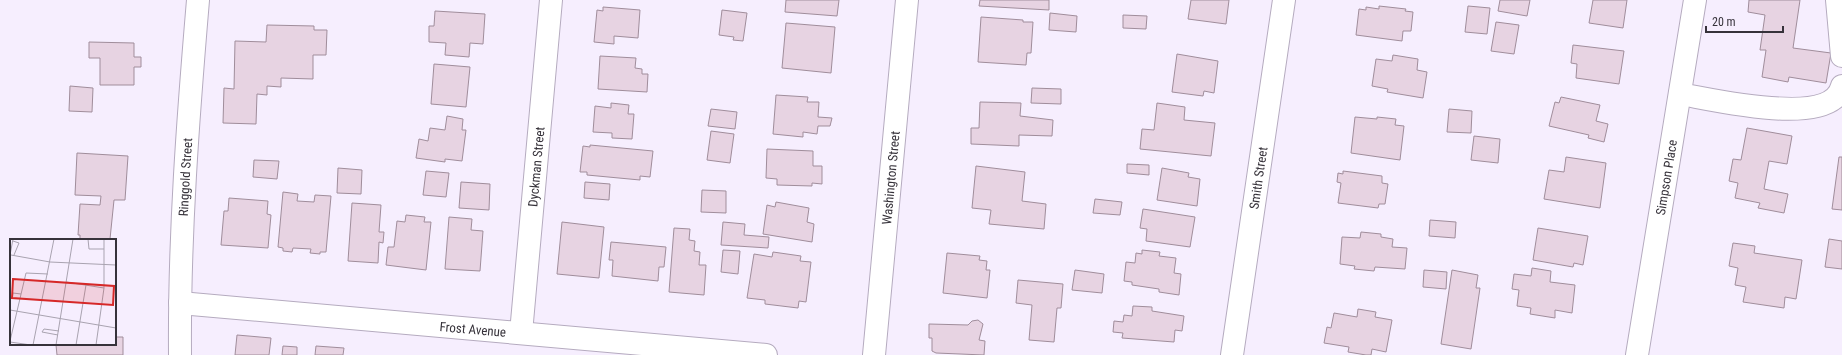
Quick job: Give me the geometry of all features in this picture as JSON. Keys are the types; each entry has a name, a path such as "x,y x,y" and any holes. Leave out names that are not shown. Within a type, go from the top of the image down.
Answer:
{"street":[{"name":"Ringgold Street","path":"180,355 180,303 188,122 198,0"},
{"name":"Dyckman Street","path":"521,333 551,0"},
{"name":"Washington Street","path":"874,355 907,0"},
{"name":"Smith Street","path":"1232,355 1284,0"},
{"name":"Simpson Place","path":"1637,355 1695,0"},
{"path":"1837,0 1842,56"},
{"path":"1680,94 1791,110 1827,104 1839,94 1842,86"},
{"name":"Frost Avenue","path":"180,303 766,355"}],"building":[{"path":"786,0 839,0 837,16 785,12"},
{"path":"980,0 1049,0 1049,10 979,6"},
{"path":"1191,0 1229,0 1226,24 1188,19"},
{"path":"1500,0 1530,0 1527,16 1498,11"},
{"path":"1593,0 1627,0 1623,28 1589,23"},
{"path":"1749,0 1800,0 1793,48 1831,53 1826,83 1789,77 1788,82 1762,77 1766,50 1760,50 1765,15 1748,12"},
{"path":"1379,6 1406,9 1405,11 1413,12 1411,31 1403,31 1402,41 1356,35 1359,9 1366,10 1366,7 1379,9"},
{"path":"1468,6 1490,8 1487,34 1465,32"},
{"path":"603,7 640,10 638,38 614,36 614,44 594,42 597,10 603,11"},
{"path":"722,10 747,13 743,41 733,40 734,37 719,35"},
{"path":"435,11 485,14 483,44 470,43 469,57 445,55 446,43 429,42 429,26 434,26"},
{"path":"1050,13 1077,16 1076,32 1049,30"},
{"path":"1123,15 1147,16 1146,29 1123,28"},
{"path":"981,17 1033,22 1031,53 1027,53 1026,65 978,62"},
{"path":"1496,22 1519,25 1514,54 1491,51"},
{"path":"786,23 835,27 831,73 782,68"},
{"path":"267,25 314,26 314,30 327,30 326,55 313,55 313,79 281,78 281,87 267,86 267,95 257,94 256,124 223,123 224,88 234,89 235,41 266,42"},
{"path":"89,42 134,43 134,57 141,57 141,67 134,67 134,85 100,85 100,58 89,58"},
{"path":"1573,45 1624,51 1619,84 1576,78 1577,64 1571,63"},
{"path":"1177,54 1218,61 1214,93 1204,91 1203,96 1172,92"},
{"path":"1393,55 1418,59 1417,70 1427,72 1423,98 1387,92 1388,89 1372,86 1376,59 1392,61"},
{"path":"600,56 636,58 635,68 642,69 642,74 648,74 647,92 598,89"},
{"path":"434,64 470,67 466,107 431,104"},
{"path":"70,86 93,88 92,112 69,111"},
{"path":"1032,88 1061,89 1061,104 1031,103"},
{"path":"776,95 808,97 807,102 819,102 818,117 832,118 830,126 818,126 817,134 803,132 803,137 773,134"},
{"path":"1561,97 1600,105 1596,121 1608,124 1604,142 1588,138 1589,135 1549,126 1555,102 1559,103"},
{"path":"980,102 1021,103 1020,116 1053,120 1052,136 1019,135 1019,146 971,144 971,128 979,128"},
{"path":"611,103 629,105 628,114 634,114 632,139 612,138 612,133 593,132 595,106 611,108"},
{"path":"1157,103 1185,107 1184,120 1215,123 1211,156 1140,149 1142,129 1154,130"},
{"path":"711,109 737,112 735,129 708,126"},
{"path":"1449,109 1472,111 1471,133 1447,132"},
{"path":"447,116 463,119 462,130 466,130 462,161 445,159 445,162 416,158 419,139 428,141 430,128 445,130"},
{"path":"1355,117 1396,119 1395,125 1404,126 1400,160 1351,153"},
{"path":"1747,128 1792,136 1787,164 1769,161 1764,189 1788,194 1784,213 1758,208 1760,203 1735,198 1738,183 1729,181 1733,159 1741,160"},
{"path":"711,131 734,134 730,163 707,160"},
{"path":"1474,136 1500,139 1498,163 1471,160"},
{"path":"590,145 653,151 650,177 640,176 640,180 587,175 587,172 580,172 583,146 590,147"},
{"path":"767,149 813,151 813,166 822,166 822,184 812,183 812,186 777,185 777,179 766,178"},
{"path":"77,153 128,156 125,200 114,200 110,239 80,239 80,235 78,235 80,204 100,205 101,196 75,195"},
{"path":"1566,157 1606,163 1600,208 1544,199 1549,170 1564,172"},
{"path":"1839,157 1842,157 1842,210 1832,209"},
{"path":"254,160 279,161 277,179 253,177"},
{"path":"1127,164 1149,165 1149,175 1127,173"},
{"path":"976,166 1025,172 1022,201 1046,204 1044,229 989,224 991,210 972,208"},
{"path":"338,168 362,170 361,194 337,193"},
{"path":"1162,168 1189,173 1188,177 1200,179 1197,206 1157,200"},
{"path":"426,171 449,173 446,197 423,195"},
{"path":"1343,171 1382,176 1382,183 1388,184 1385,204 1379,204 1378,208 1338,203 1341,183 1337,182 1338,173 1343,174"},
{"path":"461,182 490,184 489,210 459,208"},
{"path":"585,182 610,184 609,200 584,198"},
{"path":"702,190 726,191 726,213 701,212"},
{"path":"283,192 298,194 297,201 314,202 315,195 331,196 326,252 320,252 320,254 310,253 311,249 293,248 292,252 283,251 283,248 278,247"},
{"path":"229,198 268,201 267,214 271,215 268,248 221,245 224,211 228,211"},
{"path":"1095,199 1122,202 1120,215 1093,213"},
{"path":"776,202 809,208 807,222 814,224 812,242 763,234 767,205 775,207"},
{"path":"352,203 381,205 379,232 384,232 383,243 379,242 378,263 348,261"},
{"path":"1143,209 1195,217 1190,247 1146,241 1147,229 1140,228"},
{"path":"406,215 425,217 424,222 431,222 426,270 386,265 388,247 394,247 397,221 405,222"},
{"path":"449,217 472,219 471,230 483,231 480,271 445,269"},
{"path":"1430,220 1456,222 1455,238 1429,236"},
{"path":"562,222 604,227 599,278 557,274"},
{"path":"723,222 745,224 744,235 769,237 768,248 721,245"},
{"path":"674,228 690,229 689,240 695,241 694,251 700,252 699,265 706,265 704,295 669,292"},
{"path":"1538,228 1588,236 1583,265 1574,263 1573,267 1533,260"},
{"path":"1361,232 1381,234 1381,237 1393,239 1392,247 1407,248 1405,269 1375,267 1374,271 1354,269 1355,266 1340,264 1342,237 1360,238"},
{"path":"1829,239 1842,241 1842,269 1825,267"},
{"path":"611,242 666,247 664,267 659,267 658,281 612,276 613,260 609,260"},
{"path":"1733,243 1755,246 1754,253 1802,260 1796,299 1785,297 1784,308 1743,302 1746,287 1735,285 1738,268 1729,266"},
{"path":"723,250 740,251 738,274 721,272"},
{"path":"1142,250 1160,252 1159,256 1176,258 1174,273 1181,274 1179,295 1159,292 1159,289 1132,285 1132,282 1124,281 1126,262 1135,263 1136,253 1142,254"},
{"path":"773,252 801,256 800,261 811,262 806,302 799,301 798,308 765,304 765,300 747,298 754,254 772,257"},
{"path":"947,253 980,256 979,260 987,261 986,270 990,270 987,298 943,293"},
{"path":"1532,268 1551,271 1550,282 1575,285 1572,313 1555,310 1555,318 1530,314 1531,308 1517,306 1519,290 1512,289 1514,274 1531,276"},
{"path":"1075,270 1104,274 1102,293 1072,290"},
{"path":"1424,270 1447,272 1446,289 1423,287"},
{"path":"1452,270 1478,275 1476,288 1480,288 1471,349 1441,344"},
{"path":"1018,280 1063,284 1061,308 1057,308 1054,342 1029,340 1032,305 1016,303"},
{"path":"1133,306 1152,307 1152,311 1184,316 1182,331 1175,330 1174,342 1122,338 1123,333 1113,332 1114,321 1123,322 1124,315 1132,316"},
{"path":"1358,309 1376,312 1375,317 1392,320 1386,352 1372,349 1371,355 1366,355 1348,352 1349,347 1324,343 1327,327 1331,328 1334,313 1357,317"},
{"path":"978,320 983,324 979,340 985,341 984,355 936,353 932,351 932,338 929,338 929,324 968,325 972,321"},
{"path":"237,335 271,338 269,355 235,355"},
{"path":"116,337 123,337 123,355 57,355 56,345 116,345"},
{"path":"283,346 297,347 297,355 282,355"},
{"path":"316,346 344,348 343,355 315,355"}]}
